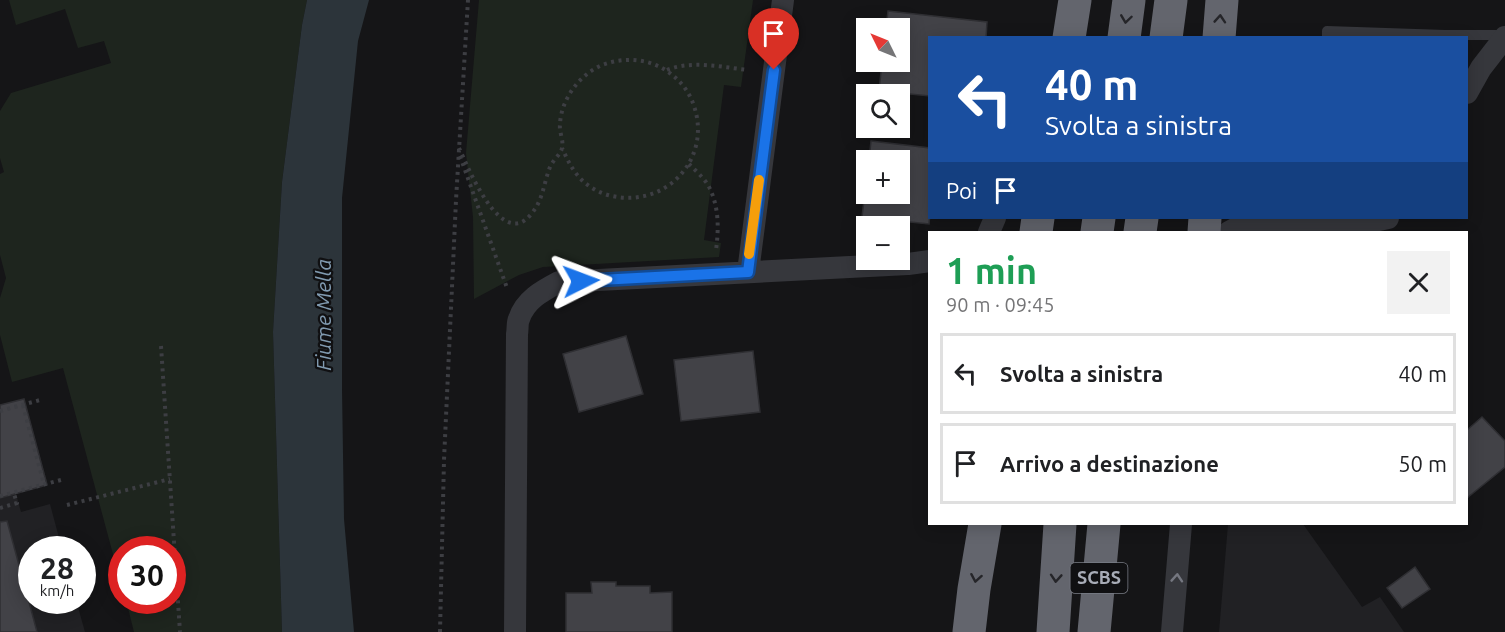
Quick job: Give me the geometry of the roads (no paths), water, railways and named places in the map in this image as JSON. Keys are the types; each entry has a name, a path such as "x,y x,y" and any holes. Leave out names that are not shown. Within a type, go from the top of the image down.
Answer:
{"highway":[{"path":"1069,36 1075,0"},
{"path":"1124,36 1129,0"},
{"path":"1166,36 1171,0"},
{"path":"1219,36 1222,0"},
{"path":"969,632 985,525"},
{"name":"SCBS","path":"1053,632 1060,525"},
{"name":"SCBS","path":"1094,632 1104,525"}],"street":[{"path":"748,272 783,0"},
{"path":"1058,36 1070,0"},
{"path":"1468,90 1474,70 1505,36"},
{"path":"1231,231 1242,225 1275,220 1370,222 1384,219"},
{"path":"515,632 518,320 528,303 539,292 559,282 919,262"},
{"path":"1172,632 1181,525"}],"lane":[{"path":"1327,36 1327,31 1505,36"}],"water":[{"name":"Fiume Mella","path":"307,0 369,0 358,41 342,198 344,519 354,632 282,632 273,332 282,182"}]}
